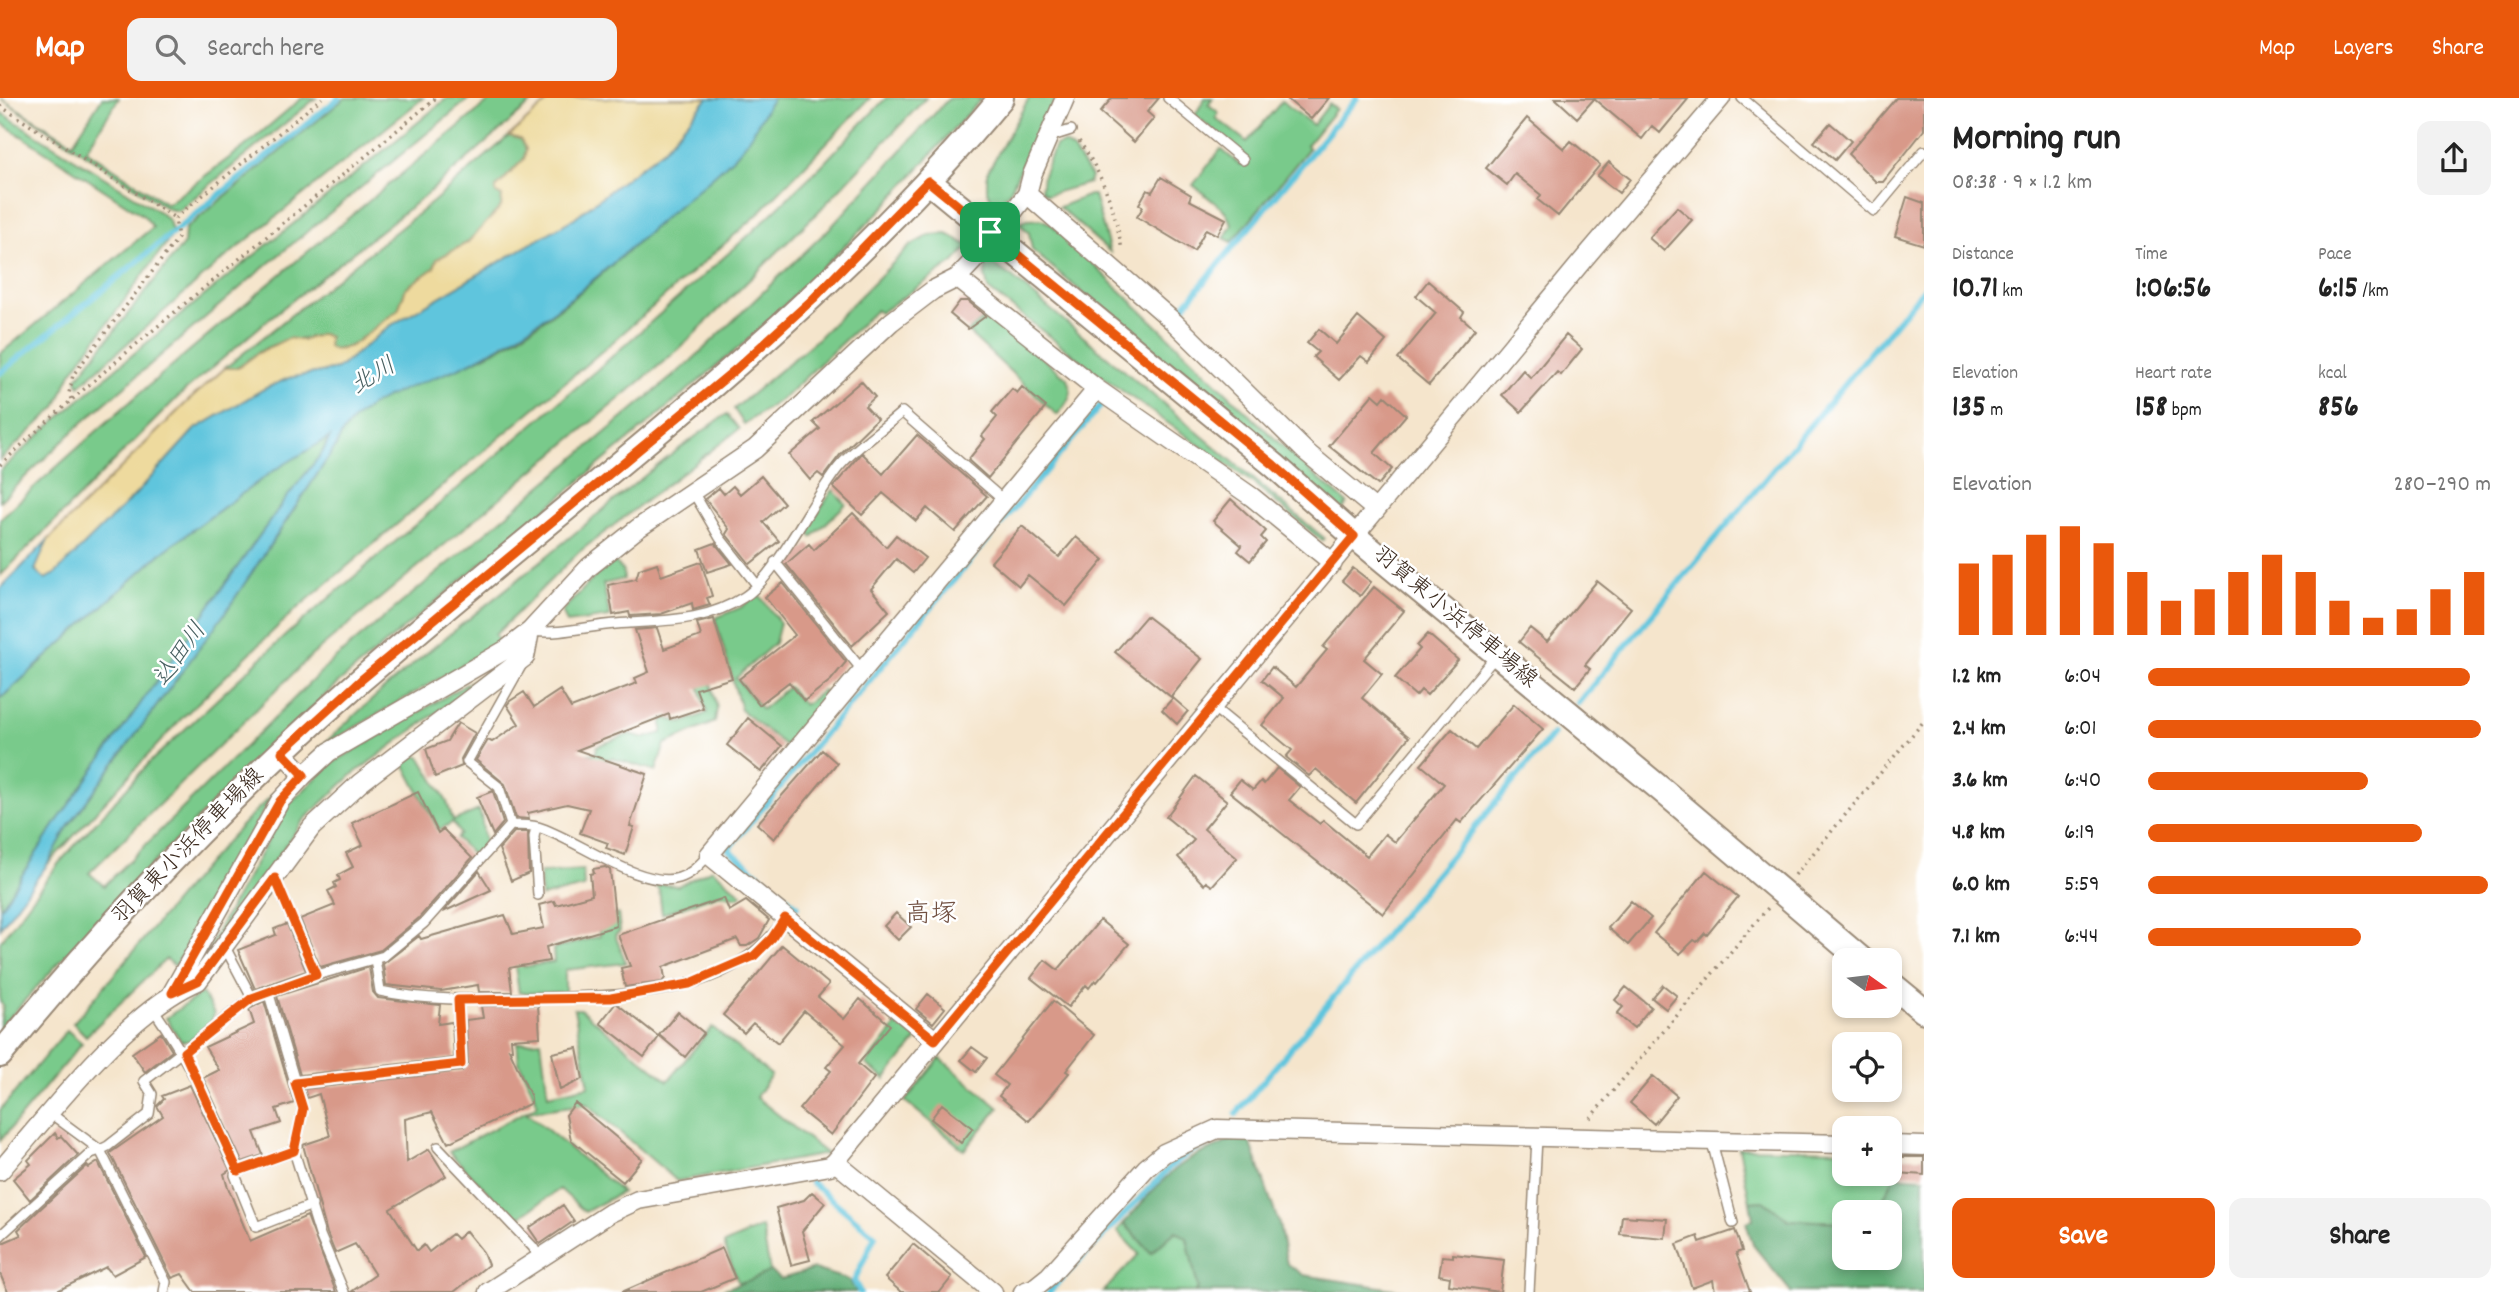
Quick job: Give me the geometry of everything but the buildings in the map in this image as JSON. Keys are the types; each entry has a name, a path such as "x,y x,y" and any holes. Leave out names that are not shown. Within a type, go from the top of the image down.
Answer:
{"main road":[{"path":"928,181 1001,98"},
{"name":"羽賀東小浜停車場線","path":"0,1055 127,911 282,752 361,680 736,369 813,299 928,181 1274,465 1354,536 1664,791 1847,948"},
{"path":"1902,994 1924,1012"}],"street":[{"path":"1009,217 1027,194 1047,137 1065,98"},
{"path":"488,1292 610,1213 638,1200 830,1167 1721,98"},
{"path":"1027,194 1124,276 1305,451 1376,510"},
{"path":"0,1171 101,1055 172,993 280,801 304,775 329,752 507,649 530,631 589,567 692,490 755,449 891,323 933,290 957,278 978,256"},
{"path":"957,278 1097,388 1252,497 1333,563"},
{"path":"935,1040 709,855 1002,499 1097,388"},
{"path":"172,993 198,981 312,827 360,783 525,657 530,631"},
{"path":"282,752 304,775"},
{"path":"1023,1292 1034,1288 1049,1276 1146,1168 1164,1153 1217,1129 1832,1144"},
{"path":"1902,1145 1924,1146"},
{"path":"835,1162 993,1292"}],"lane":[{"path":"1168,98 1243,160"},
{"path":"1742,98 1874,211 1924,151"},
{"path":"1047,137 1071,130"},
{"path":"530,631 550,634 615,624 687,620 718,611 747,596 775,562 839,466 902,412 1002,499"},
{"path":"692,490 720,538 757,585"},
{"path":"775,562 862,670"},
{"path":"1214,708 1356,824 1498,654"},
{"path":"511,825 499,787 467,762 505,699 525,657"},
{"path":"511,825 536,827 642,875 661,879 678,878 695,869 709,855"},
{"path":"0,1236 91,1153 100,1150 149,1114 152,1094 144,1081 252,998 316,975 375,960 407,939 511,825"},
{"path":"536,827 534,837 538,895"},
{"path":"275,878 316,975"},
{"path":"375,960 380,990 458,1000 611,998 689,984 754,956 772,938 785,918"},
{"path":"225,947 252,998"},
{"path":"268,991 303,1109 294,1151 320,1235 344,1292"},
{"path":"295,1083 461,1064 458,1000"},
{"path":"154,1010 184,1052 238,1171"},
{"path":"50,1113 100,1150 166,1282 164,1292"},
{"path":"1529,1292 1537,1138"},
{"path":"1712,1142 1733,1223"},
{"path":"438,1147 533,1247 540,1259"},
{"path":"294,1151 238,1171 235,1175 243,1200 256,1227 312,1205"}],"path":[{"path":"176,221 322,98"},
{"path":"0,465 71,399 226,267 436,98"},
{"path":"0,106 176,221 178,235 73,375 69,393 71,399"},
{"path":"1071,130 1098,167 1112,203 1122,248 1124,276"},
{"path":"1579,1139 1583,1126 1924,721"}],"green space":[{"path":"0,98 73,143 102,98 119,98 86,150 167,204 244,147 302,98 316,98 178,211 168,209"},
{"path":"345,98 423,98 221,261 79,386 77,378 184,243 185,229"},
{"path":"447,98 470,98 269,263 83,422 0,501 0,471 54,422"},
{"path":"493,98 537,98 427,194 270,318 179,396 0,576 0,519 182,357"},
{"path":"773,98 870,98 755,217 608,346 293,612 182,718 47,865 56,843 225,613 345,430 357,416 389,395 492,352 547,318 726,165 746,142"},
{"path":"886,98 926,98 818,212 680,348 311,656 89,873 104,886 332,661 691,361 833,225 949,98 982,98 883,208 755,334 336,685 292,726 122,895 0,1028 3,1005 0,1002 0,942 59,863 151,761 287,634 599,368 749,235 821,166"},
{"path":"1029,98 1056,98 1047,117 1044,116 1011,189 997,207 987,191 987,173"},
{"path":"1205,98 1213,98 1208,104 1219,113 1216,118 1247,142 1282,101 1313,125 1329,104 1336,109 1307,145 1309,148 1232,242 1224,238 1232,225 1225,211 1193,185 1221,149 1240,165 1247,158 1195,115"},
{"path":"0,112 161,213 169,221 173,234 71,373 56,407 0,460 0,354 153,227 144,216 0,122"},
{"path":"509,136 520,139 526,149 524,159 496,188 502,196 501,207 467,243 438,259 434,268 406,288 398,310 351,346 335,350 327,347 322,335 275,344 235,369 225,368 434,201"},
{"path":"1064,143 1073,150 1091,177 1089,183 1047,195 1041,190 1043,175 1055,146"},
{"path":"1094,195 1110,252 1059,207"},
{"path":"1041,219 1051,224 1298,461 1347,503 1341,512 1032,250 1029,233 1019,223"},
{"path":"947,234 969,246 954,262 880,313 876,310 786,396 744,424 734,409 816,340 911,245 930,235"},
{"path":"987,260 1012,277 1324,538 1322,541 1253,483 1094,371 988,289 985,275"},
{"path":"988,315 1067,378 1069,398 1057,415 968,332"},
{"path":"727,414 739,429 579,552 495,635 500,643 321,747 426,653 654,469"},
{"path":"330,435 322,453 284,501 56,823 0,909 0,699 160,554 270,473"},
{"path":"833,490 846,504 812,537 807,528"},
{"path":"615,562 623,571 624,579 603,584 610,617 567,623 562,611 596,576"},
{"path":"758,593 780,623 775,643 736,678 762,709 788,687 804,705 823,690 831,696 787,747 741,710 715,618 742,607"},
{"path":"509,659 352,775 304,820 194,972 288,805 331,764"},
{"path":"708,670 717,708 715,722 665,744 656,771 612,758 600,760 582,755 596,753 597,746 630,734 645,738 662,733 662,721 667,718 682,723 707,713 698,682"},
{"path":"415,755 421,758 447,802 453,821 479,810 486,844 475,857 456,838 460,834 453,822 439,830 404,764"},
{"path":"273,794 175,966 166,959 86,1036 73,1023 195,877"},
{"path":"712,869 742,894 738,897 720,894 662,914 659,890 653,884 678,886"},
{"path":"583,870 584,887 541,897 540,873"},
{"path":"618,914 620,931 615,935 626,963 565,970 565,992 519,993 514,960 521,960 524,967 554,962 553,949 600,936 596,918"},
{"path":"202,993 214,1013 211,1024 189,1041 181,1041 166,1018"},
{"path":"574,1009 580,1009 668,1081 712,1027 771,1075 756,1097 827,1154 677,1181 587,1104 526,1112 622,1192 585,1212 560,1189 515,1220 449,1152 536,1106 537,1102 519,1062 517,1043 541,1041 548,1095 589,1086"},
{"path":"898,1023 917,1039 885,1079 866,1064"},
{"path":"67,1030 82,1043 0,1141 0,1110"},
{"path":"940,1058 999,1108 964,1150 905,1101"},
{"path":"1233,1137 1249,1138 1279,1224 1287,1264 1304,1275 1412,1292 1195,1292 1198,1288 1187,1238 1176,1231 1151,1253 1124,1223 1179,1166"},
{"path":"1739,1148 1832,1150 1832,1186 1890,1186 1883,1200 1832,1200 1832,1222 1789,1220 1763,1201 1750,1202"},
{"path":"1902,1176 1924,1178 1924,1292 1791,1292 1753,1245 1746,1222 1753,1219 1750,1202 1763,1201 1789,1220 1832,1222 1832,1270 1902,1270 1902,1200 1883,1200 1890,1186 1902,1186"},
{"path":"1124,1223 1151,1253 1176,1231 1187,1238 1198,1288 1195,1292 1103,1292 1139,1254 1117,1231"},
{"path":"762,1227 770,1271 753,1281 738,1282 724,1244"},
{"path":"814,1269 849,1280 857,1292 716,1292 770,1271 781,1279"}],"sand":[{"path":"552,98 708,98 664,149 573,219 390,326 337,369 289,378 264,389 194,430 136,494 54,575 45,579 37,575 35,565 48,540 225,368 238,368 258,353 288,338 302,340 322,334 329,337 328,347 335,350 351,346 398,310 406,288 434,268 437,259 467,243 501,207 502,196 496,193 496,188 524,159 526,149 520,139 509,136"}],"water":[{"path":"708,98 773,98 734,157 575,295 497,348 450,372 392,394 358,415 345,429 225,613 69,825 47,865 0,928 0,909 56,823 284,501 322,453 330,437 270,473 160,554 0,699 0,589 48,540 35,570 45,579 54,575 136,494 194,430 264,389 289,378 337,369 390,326 573,219 664,149"}],"waterway":[{"path":"0,373 339,98"},
{"path":"1180,311 1357,98"},
{"path":"1578,703 1924,289"},
{"path":"797,906 728,849 1101,405"},
{"path":"1236,1114 1553,734"},
{"path":"1049,1292 1172,1165 1191,1151 1222,1137"},
{"path":"811,1182 875,1236 854,1281 860,1292"}],"district":[{"name":"高塚","path":"931,915"}],"route":[{"path":"928,181 990,232 1274,465 1354,536 1333,563 935,1040 785,918 772,938 754,956 689,984 611,998 458,1000 461,1064 295,1083 303,1109 294,1151 238,1171 184,1052 252,998 316,975 275,878 198,981 172,993 280,801 304,775 282,752 361,680 736,369 856,257 928,181"}],"water label":[{"name":"北川","path":"374,377"},
{"name":"込田川","path":"181,655"}]}
